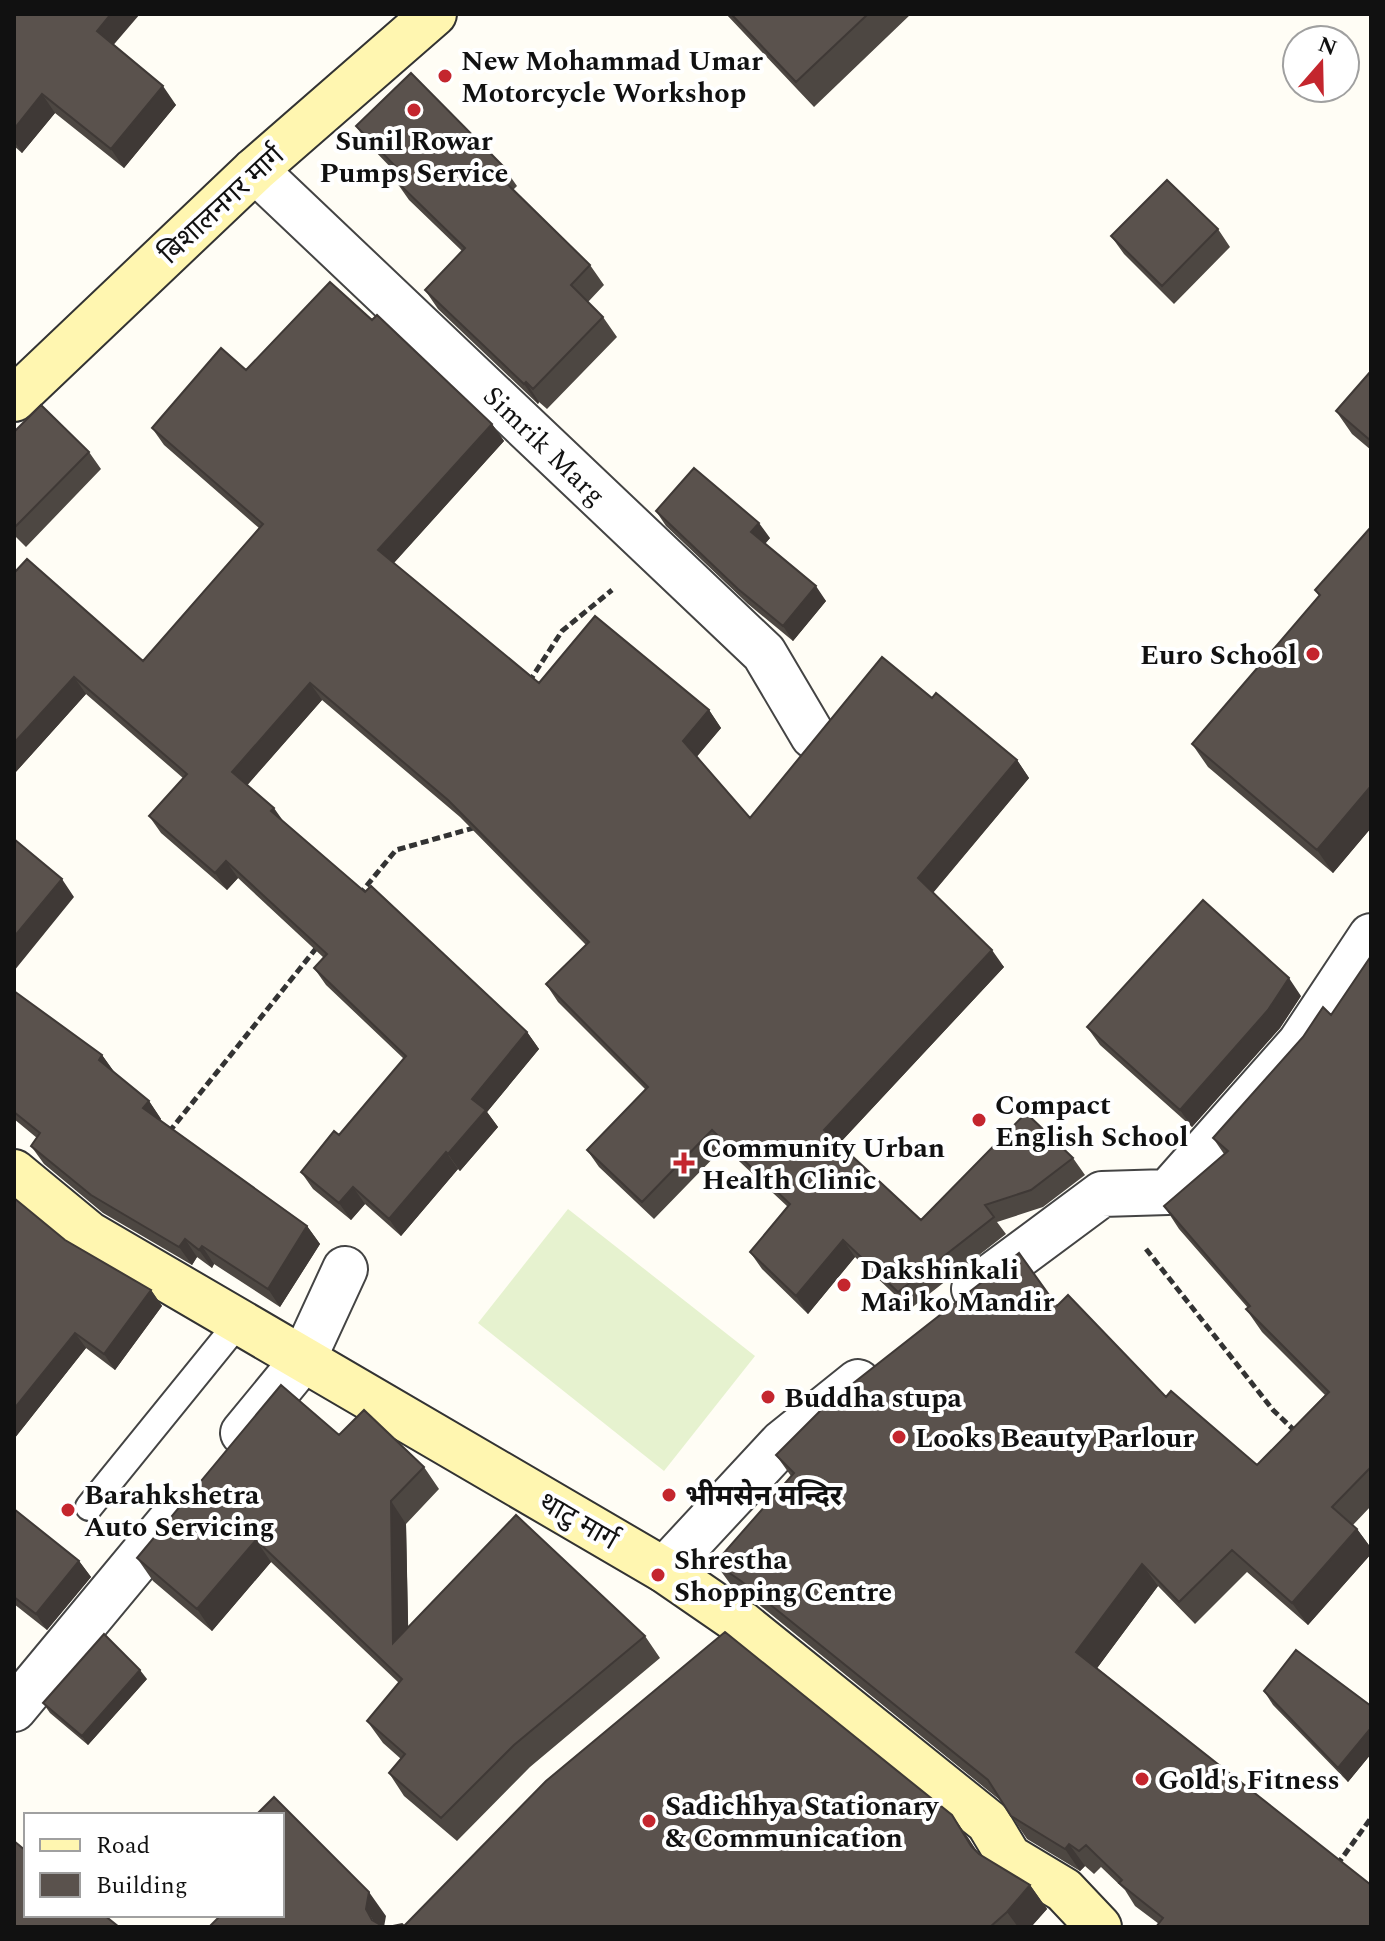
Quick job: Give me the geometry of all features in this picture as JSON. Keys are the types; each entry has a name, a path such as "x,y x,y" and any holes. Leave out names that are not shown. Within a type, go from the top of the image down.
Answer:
{"main road":[{"name":"बिशालनगर मार्ग","path":"14,399 255,170 434,14"},
{"name":"थाटु मार्ग","path":"14,1172 89,1234 664,1570 741,1623 988,1822 1009,1857 1064,1890 1099,1927"}],"street":[{"name":"Simrik Marg","path":"255,170 764,653 813,736"},
{"path":"941,1316 1102,1194 1168,1192 1300,1043 1371,936"},
{"path":"14,1709 303,1360 345,1269"},
{"path":"664,1570 782,1443 892,1355"},
{"path":"704,1653 741,1623"}],"lane":[{"path":"89,1507 239,1322"}],"path":[{"path":"521,694 562,631 614,589"},
{"path":"358,897 396,850 484,825"},
{"path":"166,1136 320,944"},
{"path":"1102,1194 1273,1410 1306,1441"},
{"path":"1336,1867 1371,1818"}],"green space":[{"path":"568,1209 755,1356 664,1471 478,1323"}],"building":[{"path":"14,14 111,14 97,31 163,86 111,149 42,94 14,129"},
{"path":"731,14 868,14 796,82"},
{"path":"411,73 503,166 496,173 590,265 571,285 603,317 533,389 425,290 465,248 395,180 402,173 356,126"},
{"path":"1167,180 1218,229 1162,286 1111,236"},
{"path":"330,282 372,320 377,315 492,424 378,550 539,683 595,616 709,710 683,741 750,818 882,657 932,698 936,693 1017,760 918,878 992,950 824,1130 921,1220 1026,1113 1073,1158 1031,1190 985,1205 994,1217 898,1292 843,1240 796,1296 750,1252 790,1204 712,1130 642,1202 587,1150 648,1087 546,984 589,942 448,800 310,683 232,772 274,808 271,811 365,892 371,886 527,1032 472,1099 486,1110 389,1219 353,1187 339,1203 301,1172 334,1131 339,1135 406,1056 314,968 327,954 226,861 215,873 149,816 187,774 74,677 14,743 14,573 27,559 143,661 263,524 152,428 221,348 246,370"},
{"path":"1371,371 1371,441 1336,411"},
{"path":"41,405 89,452 14,528 14,432"},
{"path":"694,468 759,523 751,532 816,586 783,626 738,589 656,511"},
{"name":"Euro School","path":"1371,527 1371,786 1317,850 1192,744 1320,595 1315,590"},
{"path":"14,839 62,879 14,937"},
{"path":"1203,900 1289,978 1268,1010 1180,1110 1087,1027"},
{"path":"1371,956 1371,1467 1332,1507 1357,1529 1292,1603 1232,1550 1179,1602 1142,1564 1076,1652 1371,1885 1371,1927 1156,1927 1163,1918 1119,1883 1122,1880 1086,1845 1079,1851 1069,1844 1065,1849 1011,1816 988,1780 715,1563 794,1473 776,1455 828,1403 1019,1253 1057,1306 1068,1295 1166,1397 1171,1391 1257,1465 1329,1392 1246,1309 1250,1306 1164,1206 1228,1151 1213,1138 1303,1037 1323,1007 1331,1015"},
{"path":"14,991 102,1055 99,1060 149,1101 143,1108 307,1226 268,1289 202,1246 199,1250 185,1239 179,1247 91,1195 31,1146 40,1133 14,1112"},
{"path":"14,1198 65,1240 151,1290 104,1354 75,1333 14,1409"},
{"path":"281,1385 339,1435 364,1410 424,1467 391,1501 393,1643 516,1515 645,1636 514,1745 441,1818 389,1773 405,1754 367,1721 402,1679 256,1540 197,1609 137,1558"},
{"path":"14,1509 79,1561 36,1614 14,1597"},
{"path":"725,1632 952,1815 979,1854 1030,1885 1007,1912 990,1927 388,1927 404,1926 546,1781"},
{"path":"104,1634 140,1670 82,1736 43,1703"},
{"path":"1296,1650 1371,1706 1371,1728 1338,1768 1264,1691"},
{"path":"274,1797 369,1892 366,1909 372,1920 384,1927 209,1927 219,1917 284,1917 284,1813 258,1813"},
{"path":"14,1841 24,1849 24,1917 106,1917 119,1927 14,1927"}],"place":[{"name":"New Mohammad Umar Motorcycle Workshop","path":"445,76"},
{"name":"Sunil Rowar Pumps Service","path":"414,110"},
{"name":"Euro School","path":"1313,654"},
{"name":"Compact English School","path":"979,1120"},
{"name":"Community Urban Health Clinic","path":"684,1163"},
{"name":"Dakshinkali Mai ko Mandir","path":"844,1285"},
{"name":"Buddha stupa","path":"768,1397"},
{"name":"Looks Beauty Parlour","path":"899,1437"},
{"name":"भीमसेन मन्दिर","path":"669,1495"},
{"name":"Barahkshetra Auto Servicing","path":"68,1510"},
{"name":"Shrestha Shopping Centre","path":"658,1575"},
{"name":"Gold's Fitness","path":"1142,1779"},
{"name":"Sadichhya Stationary & Communication","path":"649,1821"}]}
